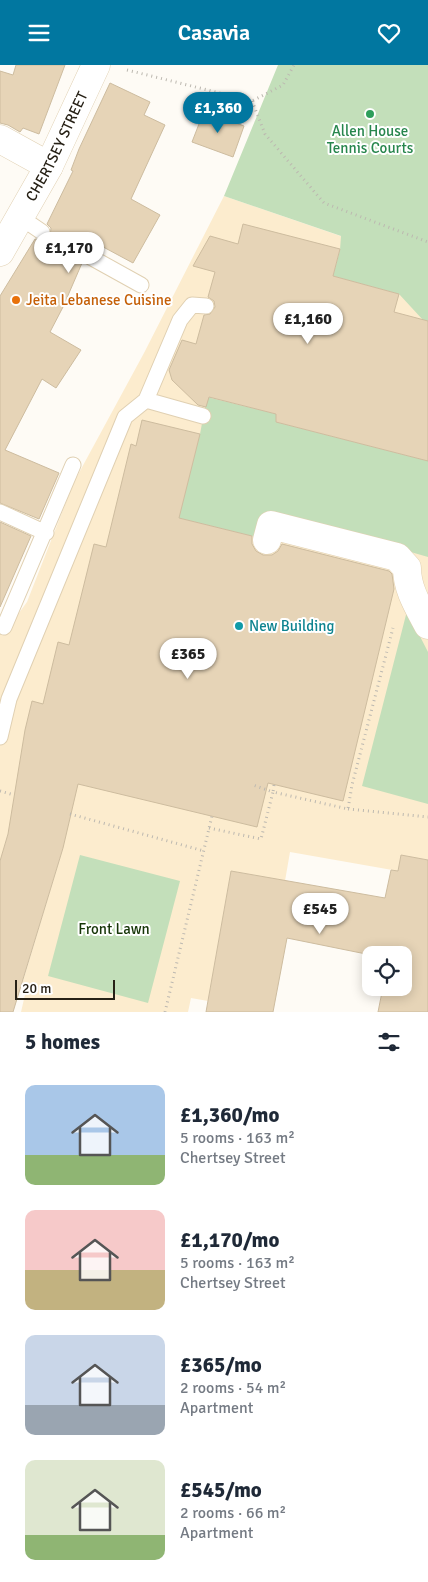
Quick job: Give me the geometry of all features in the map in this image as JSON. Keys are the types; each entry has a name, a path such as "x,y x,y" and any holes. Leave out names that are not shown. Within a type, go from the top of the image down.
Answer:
{"street":[{"name":"CHERTSEY STREET","path":"0,252 31,224 49,166 109,67"},
{"path":"0,139 49,166"},
{"path":"267,539 271,525 397,557 407,568 410,591 428,625"}],"lane":[{"path":"85,254 140,285"},
{"path":"0,737 9,699 125,417 146,400 180,320 192,305 206,306"},
{"path":"146,400 203,416"},
{"path":"4,627 46,533 73,465"},
{"path":"0,512 46,533"}],"path":[{"path":"109,67 252,101 283,85 294,65"},
{"path":"252,101 265,134 324,203 428,242"},
{"path":"348,809 352,785 394,624"},
{"path":"253,785 272,792 348,809 428,817"},
{"path":"209,828 261,839 274,785"},
{"path":"0,791 14,795"},
{"path":"70,814 204,851"},
{"path":"165,1012 212,816"}],"shaded area":[{"path":"224,196 428,266 428,860 401,855 398,871 290,852 285,881 231,871 208,1001 191,998 188,1012 21,1012 27,986 22,984 63,848 8,834 0,861 0,630 5,632 27,602 74,482 144,353"}],"green space":[{"path":"278,65 428,65 428,321 423,320 399,294 333,276 340,250 341,236 224,196"},
{"path":"207,397 276,414 276,422 428,461 428,557 276,513 256,537 179,518 200,434"},
{"path":"407,611 428,652 428,804 362,786"},
{"name":"Front Lawn","path":"80,855 180,881 148,1003 48,976"}],"building":[{"path":"16,65 65,65 39,134 23,128 20,132 0,123 0,71 13,75"},
{"path":"110,83 150,102 144,115 165,125 131,199 160,215 133,263 94,242 92,247 84,245 77,250 77,258 82,263 50,332 81,350 56,388 42,379 5,450 59,473 39,519 0,503 0,296 35,239 42,241 50,237 51,228 47,224 73,171 71,170 79,149"},
{"path":"204,111 244,126 233,157 192,142"},
{"path":"243,224 340,249 333,276 399,294 394,312 428,321 428,461 276,422 276,414 209,397 206,407 198,405 172,380 169,370 182,340 196,344 204,315 210,314 215,307 214,301 208,297 215,272 193,266 210,236 238,244"},
{"name":"New Building","path":"142,420 200,434 179,518 252,536 252,544 256,551 263,555 272,555 278,551 282,544 389,571 392,574 394,589 343,801 268,783 257,827 78,784 63,848 13,1012 0,1012 0,861 8,834 25,730 32,701 43,704 58,642 69,645 94,544 106,547 131,444 136,446"},
{"path":"0,522 31,536 0,607"},
{"path":"401,855 428,860 428,1012 378,1012 381,996 412,996 412,946 362,946 362,953 287,938 273,1012 206,1012 231,871 385,898 391,870 398,871"}],"place":[{"name":"Allen House Tennis Courts","path":"370,114"},
{"name":"Jeita Lebanese Cuisine","path":"16,300"},
{"name":"New Building","path":"239,626"}]}
